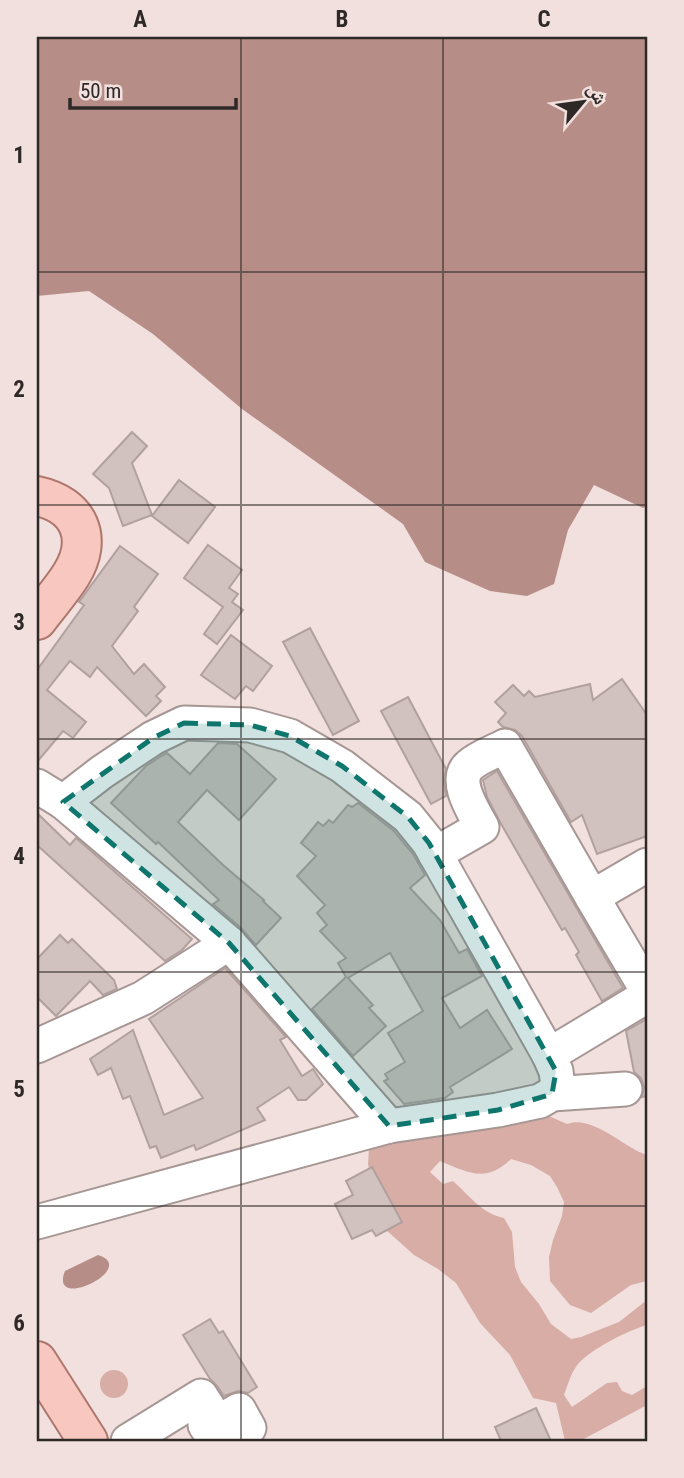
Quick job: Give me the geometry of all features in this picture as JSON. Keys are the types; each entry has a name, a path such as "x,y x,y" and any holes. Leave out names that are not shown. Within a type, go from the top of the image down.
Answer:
{"main road":[{"path":"37,496 52,499 67,509 77,520 82,535 81,552 71,574 37,620"},
{"path":"37,1361 88,1441"}],"street":[{"path":"37,1222 389,1126 498,1111 540,1101 558,1087 556,1071 549,1055 429,843 408,817 342,766 290,736 250,725 184,723 153,738 102,772 50,794 229,943 389,1126"},
{"path":"435,854 482,827 465,796 463,778 468,766 505,746 647,993 549,1055"},
{"path":"592,897 647,865"},
{"path":"37,1046 144,998 229,943"},
{"path":"552,1094 625,1088"},
{"path":"128,1441 201,1396 219,1434"}],"highlighted area":[{"path":"184,723 250,725 290,736 342,766 408,817 429,843 556,1071 552,1094 498,1110 389,1126 229,943 63,802 153,738"}],"shaded area":[{"path":"37,37 647,37 647,506 643,508 594,485 568,530 554,584 527,596 490,591 425,562 403,524 242,409 153,334 89,291 37,296"},
{"path":"544,1114 567,1124 577,1122 597,1127 647,1155 647,1281 631,1285 591,1313 570,1305 550,1281 549,1257 564,1202 550,1176 531,1165 511,1159 485,1173 469,1172 440,1161 430,1172 443,1184 453,1181 482,1208 504,1218 512,1232 515,1267 521,1282 551,1324 571,1339 619,1322 647,1300 647,1325 630,1331 584,1358 573,1371 564,1395 572,1407 607,1383 617,1382 622,1391 632,1395 647,1386 647,1405 580,1441 565,1441 556,1403 533,1398 510,1355 480,1323 456,1283 414,1255 385,1229 376,1204 368,1164 369,1149 377,1140"},
{"path":"98,1255 108,1261 108,1269 102,1277 79,1288 69,1288 63,1283 65,1271"},
{"path":"114,1370 124,1374 128,1384 124,1394 114,1398 104,1394 100,1384 104,1374"}],"building":[{"path":"132,432 147,446 132,463 152,515 123,526 109,488 93,474"},
{"path":"179,480 215,507 188,543 152,516"},
{"path":"208,545 242,570 229,588 238,594 232,602 243,610 217,644 204,634 223,607 184,578"},
{"path":"120,546 158,574 134,607 138,611 112,646 134,674 144,664 165,687 156,696 161,701 146,716 97,667 90,677 70,661 47,690 86,722 73,738 63,731 37,762 37,670 84,605 79,602"},
{"path":"310,628 359,721 333,735 283,642"},
{"path":"231,635 272,666 253,691 246,686 235,699 201,675"},
{"path":"622,679 647,715 647,836 597,854 582,815 571,822 522,736 498,722 506,713 495,702 513,685 524,696 529,691 535,697 590,684 593,700"},
{"path":"408,697 446,769 446,796 431,804 381,711"},
{"path":"218,743 237,744 276,779 239,820 207,790 178,822 281,918 256,945 213,904 219,900 158,842 156,844 111,803 146,766 163,755 167,753 190,774"},
{"path":"497,771 623,988 602,1001 576,955 579,952 565,928 562,930 487,797 483,780"},
{"path":"358,803 394,831 413,854 425,875 410,888 440,920 459,953 467,949 482,976 442,998 460,1028 487,1010 512,1049 450,1087 453,1092 445,1098 404,1104 384,1081 388,1079 385,1074 405,1062 388,1033 423,1011 390,953 348,978 373,1005 369,1008 386,1026 353,1056 312,1009 346,977 338,963 346,958 320,931 327,925 317,913 325,905 297,876 316,856 301,843 318,822 323,826 329,820 333,823 348,805 352,807"},
{"path":"37,813 70,845 76,838 192,939 182,950 165,961 37,845"},
{"path":"60,935 68,943 72,939 114,980 117,989 103,995 90,981 56,1016 37,997 37,959"},
{"path":"225,968 286,1037 280,1040 302,1076 313,1069 323,1084 306,1100 298,1100 289,1087 257,1108 265,1120 196,1150 194,1145 161,1158 156,1146 150,1148 130,1096 123,1099 111,1068 98,1075 90,1059 133,1030 164,1115 203,1098 149,1019"},
{"path":"647,1019 647,1096 642,1097 644,1087 641,1078 634,1072 626,1031"},
{"path":"372,1167 402,1222 376,1236 372,1230 352,1239 335,1204 353,1195 346,1181"},
{"path":"210,1319 219,1333 223,1331 257,1387 248,1393 238,1391 224,1396 210,1379 183,1335"},
{"path":"536,1408 551,1441 501,1441 495,1427"}]}
